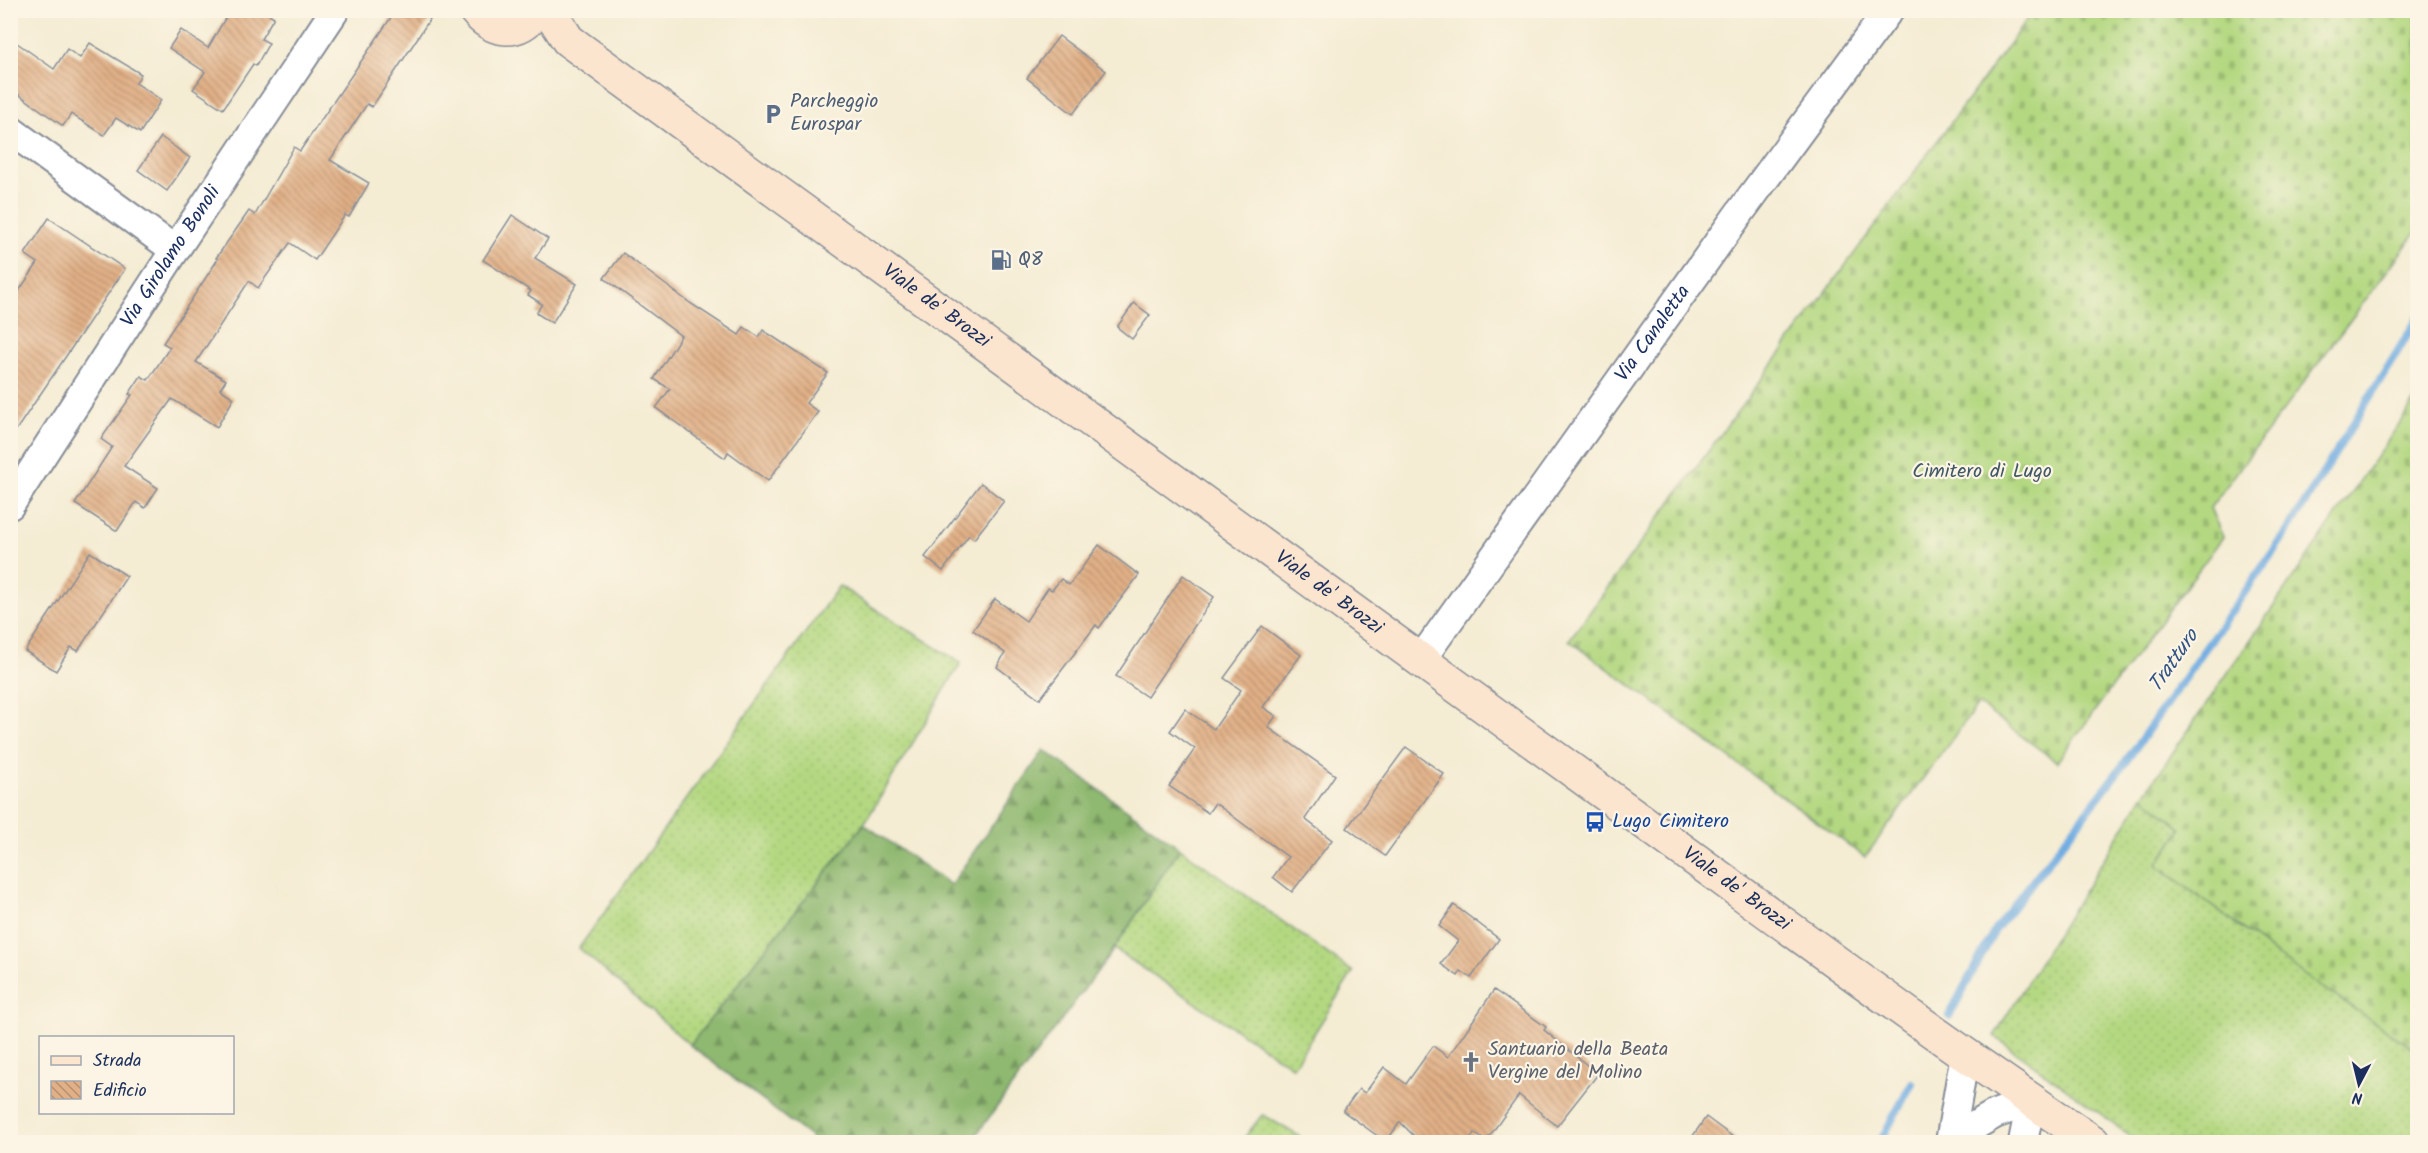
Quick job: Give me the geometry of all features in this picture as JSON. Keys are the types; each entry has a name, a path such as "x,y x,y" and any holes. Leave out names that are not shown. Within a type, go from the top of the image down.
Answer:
{"street":[{"name":"Via Girolamo Bonoli","path":"10,505 335,10"},
{"name":"Viale de' Brozzi","path":"475,10 491,26 502,29 524,20 568,40 811,213 1420,661 1965,1054 2093,1143"},
{"name":"Viale de' Brozzi","path":"549,10 568,40"},
{"name":"Via Canaletta","path":"1420,661 1738,214 1889,10"},
{"path":"10,130 176,250"},
{"path":"1951,1141 1965,1054"},
{"path":"1951,1141 1995,1114 2031,1101 2024,1143"}],"green space":[{"name":"Cimitero di Lugo","path":"2034,10 2417,11 2417,231 2210,508 2223,537 2057,762 1978,704 1865,857 1569,640"},
{"path":"2417,398 2417,1051 2304,975 2157,865 2182,829 2143,796"},
{"path":"839,586 961,663 864,824 690,1045 579,948"},
{"path":"1044,750 1180,848 1114,949 971,1142 817,1142 690,1045 864,824 951,885"},
{"path":"2143,796 2182,829 2157,865 2304,975 2417,1051 2417,1142 2139,1142 1994,1036"},
{"path":"1180,848 1353,972 1293,1067 1114,949"},
{"path":"1263,1115 1309,1142 1241,1142"}],"building":[{"path":"230,10 262,10 274,17 261,39 269,43 256,66 253,64 223,109 193,89 205,72 169,48 181,30 208,48"},
{"path":"396,10 417,10 430,19 372,107 367,104 330,160 369,183 349,217 345,215 315,260 290,243 258,288 249,281 196,362 226,380 220,389 234,398 217,427 172,399 124,466 158,488 145,508 136,502 117,531 75,504 112,447 101,439 132,395 129,394 141,376 148,380 170,347 163,343 218,259 216,258 249,211 255,215 294,147 300,151"},
{"path":"1059,36 1106,71 1073,114 1027,78"},
{"path":"10,38 54,69 67,49 80,58 90,43 141,74 136,83 161,100 140,133 116,118 104,135 71,114 63,126 10,88"},
{"path":"161,137 190,158 167,191 138,170"},
{"path":"512,215 548,239 535,258 577,284 552,323 536,313 542,304 528,295 531,291 483,260"},
{"path":"49,218 125,269 10,439 10,304 38,263 25,254"},
{"path":"623,253 690,303 739,335 744,327 759,337 763,330 828,373 806,403 818,412 768,481 728,452 725,458 656,408 670,389 654,379 681,336 604,278"},
{"path":"1134,303 1150,315 1132,339 1117,327"},
{"path":"981,483 1004,501 974,539 969,535 943,571 925,557"},
{"path":"1099,545 1139,575 1099,628 1096,625 1040,699 997,667 1005,653 973,630 995,599 1026,621 1048,588 1052,590 1061,579 1069,585"},
{"path":"90,552 127,576 78,651 71,647 56,671 25,651"},
{"path":"1183,575 1214,597 1147,697 1116,676"},
{"path":"1262,626 1301,655 1263,707 1276,716 1268,727 1335,775 1305,819 1332,840 1292,892 1273,877 1288,857 1215,803 1208,813 1169,786 1195,749 1170,731 1185,709 1214,729 1241,690 1224,678"},
{"path":"1406,747 1444,774 1385,856 1347,828"},
{"path":"1454,905 1499,939 1471,978 1461,971 1458,976 1441,964 1458,941 1439,926"},
{"path":"1494,990 1546,1027 1544,1030 1598,1074 1557,1126 1519,1095 1486,1141 1474,1133 1468,1143 1421,1143 1400,1122 1386,1142 1343,1111 1359,1089 1365,1093 1384,1067 1406,1084 1433,1046 1448,1057"},
{"path":"1706,1117 1741,1143 1688,1143"}],"waterway":[{"name":"Tratturo","path":"1949,1016 1995,930 2124,764 2287,532 2418,318"},
{"name":"Tratturo","path":"1880,1142 1912,1083"}],"place":[{"name":"Parcheggio Eurospar","path":"773,114"},
{"name":"Q8","path":"1001,260"},
{"name":"Lugo Cimitero","path":"1595,822"},
{"name":"Santuario della Beata Vergine del Molino","path":"1471,1062"}]}
